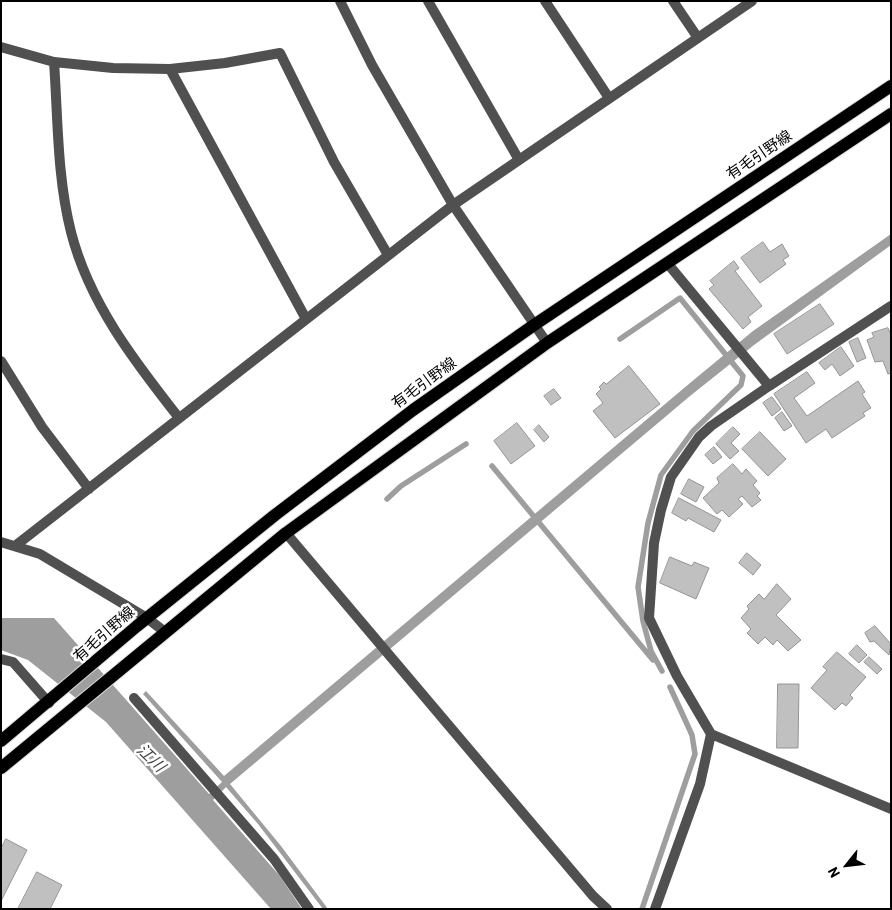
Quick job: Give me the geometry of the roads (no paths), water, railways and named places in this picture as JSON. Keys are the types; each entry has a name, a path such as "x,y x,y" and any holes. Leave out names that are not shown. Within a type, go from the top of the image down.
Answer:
{"main road":[{"name":"有毛引野線","path":"1,741 49,703 137,626 275,515 398,422 534,325 891,86"},
{"path":"1,768 286,533 547,343 891,114"}],"street":[{"path":"340,1 372,65 453,205 547,343"},
{"path":"428,1 519,160"},
{"path":"545,1 609,98"},
{"path":"673,1 698,38"},
{"path":"15,546 453,205 752,1"},
{"path":"1,48 54,62 114,68 170,69 225,63 280,53 334,162 388,255"},
{"path":"54,62 60,162 71,232 85,275 108,319 138,365 179,418"},
{"path":"170,69 306,319"},
{"path":"668,264 769,386"},
{"path":"891,306 769,386 711,426 699,437 671,477 654,543 649,618 677,676 710,734 891,809"},
{"path":"1,361 42,427 89,489"},
{"path":"286,533 593,896 607,909"},
{"path":"1,542 40,554 147,618 160,636"},
{"path":"1,659 13,662 49,703"},
{"path":"134,698 274,859 309,909"},
{"path":"655,909 700,784 710,734"}],"water":[{"name":"江川","path":"891,234 891,245 754,345 690,396 230,784 281,846 328,909 323,909 258,824 226,787 213,800 279,875 302,909 271,909 106,722 28,660 1,650 1,618 54,618 209,794 222,782 143,694 146,691 224,776 753,331"}],"waterway":[{"path":"620,339 680,298 743,376 741,385 693,431 661,475 648,523 638,587 643,621 651,651 662,671"},
{"path":"387,499 401,486 466,444"},
{"path":"492,466 653,660"},
{"path":"642,909 695,754 692,735 670,687"}]}
